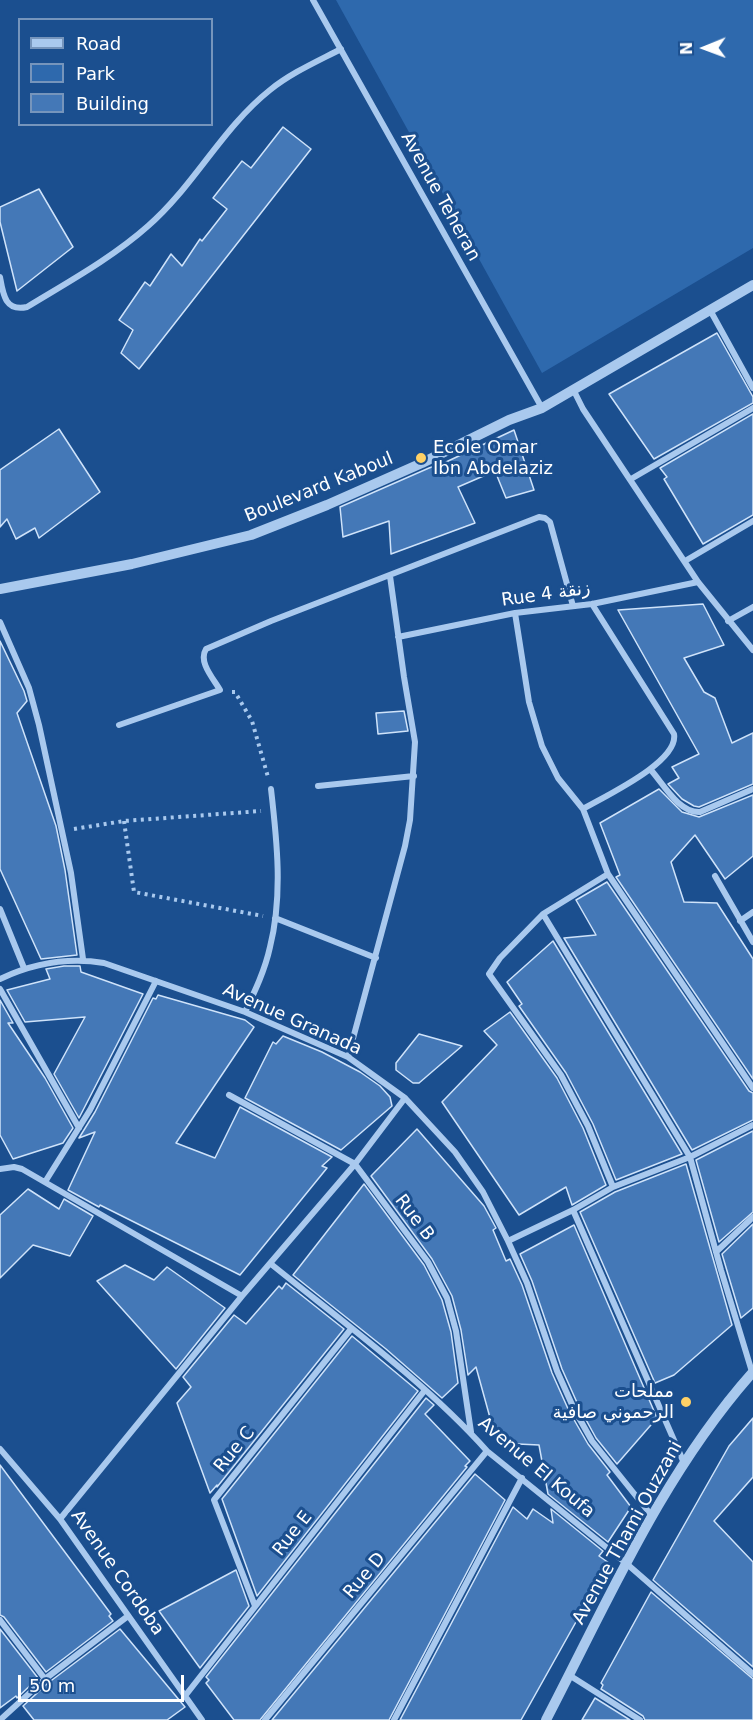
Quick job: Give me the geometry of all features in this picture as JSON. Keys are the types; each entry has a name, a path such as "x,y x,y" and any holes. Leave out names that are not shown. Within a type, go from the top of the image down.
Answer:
{"street":[{"name":"Avenue Teheran","path":"313,0 542,408"},
{"path":"0,277 6,300 13,308 19,309 27,307 96,265 148,226 183,190 235,126 270,90 296,72 341,49"},
{"name":"Boulevard Kaboul","path":"0,589 132,564 251,535 327,505 422,463 509,420 542,408 753,285"},
{"path":"710,310 753,388"},
{"path":"574,391 583,409 698,582 753,651"},
{"path":"631,479 753,408"},
{"path":"118,725 220,690 203,660 206,649 271,621 539,517 550,522 573,606"},
{"path":"685,561 753,521"},
{"path":"348,1057 405,846 414,776 415,742 390,576"},
{"name":"Rue 4 زنقة","path":"398,637 515,613 592,604 698,582"},
{"path":"583,809 651,770 674,746 674,734 592,604"},
{"path":"728,621 753,607"},
{"path":"515,613 529,702 542,746 558,778 583,809 608,874 753,1088"},
{"path":"0,622 28,688 42,736 71,873 83,959"},
{"path":"651,770 684,808 694,812 700,812 753,789"},
{"path":"318,786 414,776"},
{"path":"245,1012 262,974 275,918 277,871 271,789"},
{"path":"608,874 543,914 489,974 561,1075 588,1126 613,1187"},
{"path":"715,876 753,942"},
{"path":"0,909 24,968"},
{"path":"740,921 753,912"},
{"path":"543,914 690,1158 753,1372"},
{"path":"275,918 376,958"},
{"name":"Avenue Granada","path":"0,979 24,968 52,962 83,959 104,963 245,1012 348,1057 405,1098 455,1152 483,1192 526,1283 557,1371 574,1409 592,1441 652,1516"},
{"path":"45,1182 109,1076 156,981"},
{"path":"0,989 79,1128"},
{"name":"Rue B","path":"229,1095 355,1164 428,1262 447,1298 460,1354 471,1432"},
{"path":"60,1519 242,1296 355,1164 405,1098"},
{"path":"508,1241 573,1210 613,1187 690,1158 753,1125"},
{"path":"0,1169 14,1167 22,1169 242,1296"},
{"path":"573,1210 684,1463"},
{"path":"716,1252 753,1217"},
{"name":"Avenue El Koufa","path":"271,1264 425,1390 471,1432 487,1451 627,1564 753,1674"},
{"name":"Rue C","path":"255,1606 214,1500 351,1329"},
{"name":"Avenue Thami Ouzzani","path":"546,1720 652,1516 684,1463 725,1403 753,1372"},
{"name":"Rue E","path":"185,1696 425,1390"},
{"name":"Avenue Cordoba","path":"0,1449 60,1519 200,1718"},
{"name":"Rue D","path":"265,1720 487,1451"},
{"path":"394,1720 522,1478"},
{"path":"0,1720 45,1679 128,1616"},
{"path":"0,1620 45,1679"},
{"path":"569,1676 640,1720"},
{"path":"191,1720 200,1718"}],"path":[{"path":"220,690 235,692 252,721 271,789"},
{"path":"63,831 124,821 274,811"},
{"path":"124,821 134,892 275,918"}],"green space":[{"path":"336,0 753,0 753,248 542,373"}],"building":[{"path":"283,127 311,149 139,369 121,353 133,330 119,320 145,282 150,286 171,254 182,266 200,239 202,241 227,209 213,198 242,161 251,168"},
{"path":"39,189 73,247 17,291 0,222 0,207"},
{"path":"717,333 753,397 753,403 654,459 609,394"},
{"path":"753,414 753,515 703,544 664,479 667,477 660,468"},
{"path":"59,429 100,492 39,538 35,528 16,539 7,519 0,527 0,470"},
{"path":"514,430 534,490 506,498 495,471 458,487 475,523 391,554 389,521 343,537 340,507"},
{"path":"703,604 724,645 684,658 704,692 715,698 732,743 753,733 753,784 699,807 682,799 668,784 679,778 672,767 699,754 618,610"},
{"path":"0,641 27,701 17,713 56,826 65,870 77,955 41,959 0,869"},
{"path":"404,711 408,731 378,734 376,713"},
{"path":"659,789 682,812 699,817 753,795 753,856 725,879 695,835 671,862 684,902 717,903 753,959 753,1079 616,877 620,875 600,823"},
{"path":"607,882 749,1091 753,1093 753,1120 692,1150 564,938 596,935 576,900"},
{"path":"553,941 682,1154 616,1180 593,1124 566,1073 519,1006 522,1004 507,982"},
{"path":"80,966 81,972 143,994 79,1118 54,1074 85,1017 25,1022 7,990 50,979 46,969"},
{"path":"158,995 245,1020 254,1027 176,1143 215,1158 240,1107 332,1157 322,1166 327,1168 240,1275 68,1190 95,1132 79,1138 95,1112 153,998 156,999"},
{"path":"0,1000 13,1023 8,1023 45,1078 73,1128 63,1143 13,1159 0,1135"},
{"path":"510,1012 557,1078 583,1128 606,1185 572,1205 566,1187 519,1215 442,1102 497,1045 484,1031"},
{"path":"419,1034 462,1046 419,1083 413,1083 396,1070 396,1063"},
{"path":"283,1036 322,1052 360,1072 380,1086 390,1097 392,1106 341,1150 245,1098 273,1042 276,1044"},
{"path":"417,1129 484,1206 496,1228 493,1230 506,1261 510,1259 522,1285 552,1373 569,1411 588,1444 610,1472 607,1475 631,1507 608,1542 548,1494 539,1445 497,1443 476,1367 468,1375 461,1330 452,1296 432,1259 371,1176"},
{"path":"753,1131 753,1212 719,1242 696,1160"},
{"path":"686,1164 732,1325 674,1375 655,1383 580,1212 615,1192"},
{"path":"364,1184 424,1265 442,1300 451,1332 458,1383 442,1398 386,1349 293,1275"},
{"path":"28,1189 59,1209 64,1199 93,1216 70,1256 33,1245 0,1278 0,1215"},
{"path":"753,1224 753,1308 741,1318 722,1254"},
{"path":"574,1225 657,1418 617,1464 596,1438 579,1407 562,1369 532,1281 520,1254"},
{"path":"125,1265 154,1280 167,1267 225,1308 176,1369 97,1281"},
{"path":"286,1283 344,1329 210,1493 177,1403 191,1387 183,1377 234,1315 246,1324 279,1286 282,1289"},
{"path":"352,1336 418,1391 257,1596 222,1499"},
{"path":"426,1398 434,1405 425,1414 470,1461 465,1466 467,1467 260,1720 234,1720 206,1683 209,1680 206,1677"},
{"path":"753,1418 753,1477 714,1521 753,1562 753,1667 653,1580 729,1446"},
{"path":"0,1465 111,1614 109,1616 113,1621 46,1672 4,1617 0,1615"},
{"path":"475,1474 505,1500 389,1720 272,1720"},
{"path":"513,1507 527,1519 533,1509 553,1523 551,1509 603,1551 599,1556 609,1563 521,1720 400,1720"},
{"path":"236,1570 249,1606 200,1668 159,1611"},
{"path":"651,1592 753,1679 753,1720 645,1720 643,1716 601,1689 603,1685 601,1683"},
{"path":"0,1629 38,1678 17,1698 16,1696 0,1708"},
{"path":"120,1629 185,1707 167,1720 34,1720 23,1706 48,1683"},
{"path":"595,1698 630,1720 582,1720"}],"place":[{"name":"Ecole Omar Ibn Abdelaziz","path":"421,458"},
{"name":"مملحات الرحموني صافية","path":"686,1402"}]}
